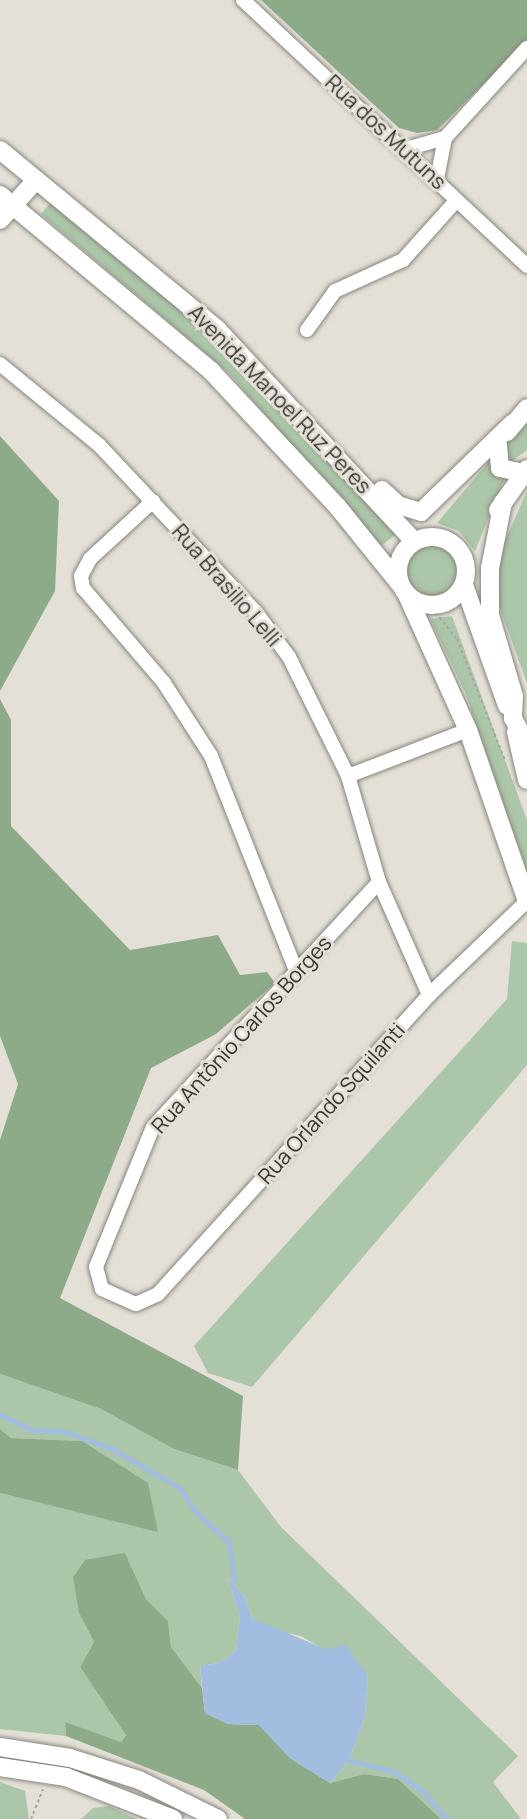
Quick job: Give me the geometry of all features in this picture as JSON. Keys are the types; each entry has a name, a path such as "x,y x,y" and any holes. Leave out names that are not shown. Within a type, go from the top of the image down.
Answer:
{"main road":[{"name":"Avenida Manoel Ruz Peres","path":"1,149 217,329 307,427 419,539"},
{"path":"1,149 194,293 217,329"},
{"path":"0,220 6,200 36,180"},
{"name":"Avenida Manoel Ruz Peres","path":"6,200 212,371 337,506 404,589 468,730 527,901"},
{"path":"307,427 327,438 398,505 421,512 527,408"},
{"path":"498,445 500,468 525,471 503,502 465,581 454,598 438,605 404,589 400,558 419,539 498,445 513,423"},
{"path":"503,502 489,598 514,696 513,718 527,780"},
{"path":"419,539 456,545 489,666 527,745"},
{"path":"0,1747 70,1758 139,1780 218,1819"},
{"path":"44,1781 48,1754"},
{"path":"66,1777 70,1758"},
{"path":"0,1767 44,1781 66,1777 173,1819"}],"street":[{"name":"Rua dos Mutuns","path":"243,0 406,149 456,201 527,266"},
{"path":"437,179 445,138 527,48"},
{"path":"406,149 445,138"},
{"path":"307,330 335,291 403,260 456,201"},
{"name":"Rua Brasilio Lelli","path":"0,364 99,445 255,611 289,657 348,776 379,882 429,995"},
{"path":"153,501 95,554 81,576 88,598 164,683 211,756 296,971"},
{"path":"348,776 468,730"},
{"name":"Rua Antônio Carlos Borges","path":"136,1304 102,1288 96,1267 153,1127 379,882"},
{"name":"Rua Orlando Squilanti","path":"136,1304 158,1294 429,995 527,901"}],"path":[{"path":"32,1819 44,1781"}],"green space":[{"path":"261,0 527,0 527,41 437,130 417,133 399,128"},
{"path":"51,202 184,309 399,532 379,547 230,374 41,214"},
{"path":"527,420 527,450 508,464 503,447"},
{"path":"0,436 59,501 55,591 0,691"},
{"path":"491,459 506,475 475,551 459,531 437,523"},
{"path":"527,491 527,683 495,595 501,550"},
{"path":"426,545 436,545 450,552 457,571 450,590 436,597 426,597 416,593 409,586 405,576 405,566 409,556 416,549"},
{"path":"452,616 527,820 527,871 465,692 430,619"},
{"path":"0,699 11,720 11,826 130,950 218,935 240,975 267,972 275,983 216,1034 151,1068 60,1298 243,1396 238,1470 174,1449 101,1409 0,1374 0,1140 18,1084 0,1036"},
{"path":"512,941 527,943 527,1065 252,1387 208,1373 194,1346 507,999"},
{"path":"0,1374 101,1409 174,1449 238,1470 281,1527 518,1756 493,1782 521,1819 441,1819 398,1779 364,1774 330,1783 349,1760 365,1717 368,1676 301,1636 273,1630 252,1618 245,1597 227,1577 240,1616 236,1651 219,1663 200,1666 202,1688 171,1647 168,1621 146,1599 125,1553 79,1613 94,1642 80,1667 126,1734 121,1742 65,1723 66,1736 0,1729 0,1493 157,1531 82,1441 11,1438 0,1429"},
{"path":"0,1429 11,1438 82,1441 148,1483 158,1532 0,1493"},
{"path":"125,1553 146,1599 168,1621 171,1647 202,1688 205,1713 228,1724 259,1725 290,1758 330,1783 364,1774 398,1779 441,1819 245,1819 204,1790 66,1736 65,1722 121,1742 126,1735 80,1667 94,1642 79,1613 73,1577 85,1560"},
{"path":"0,1782 25,1791 29,1819 0,1819"},
{"path":"109,1806 137,1819 81,1819 93,1808"}],"water":[{"path":"227,1577 245,1597 252,1618 325,1649 346,1645 368,1676 365,1717 349,1760 330,1783 290,1758 259,1725 228,1724 205,1713 200,1666 219,1663 236,1651 240,1616"}],"waterway":[{"path":"0,1414 32,1430 64,1431 111,1448 180,1488 198,1514 229,1541 235,1581"},
{"path":"349,1760 395,1772 423,1791 447,1819"}]}
